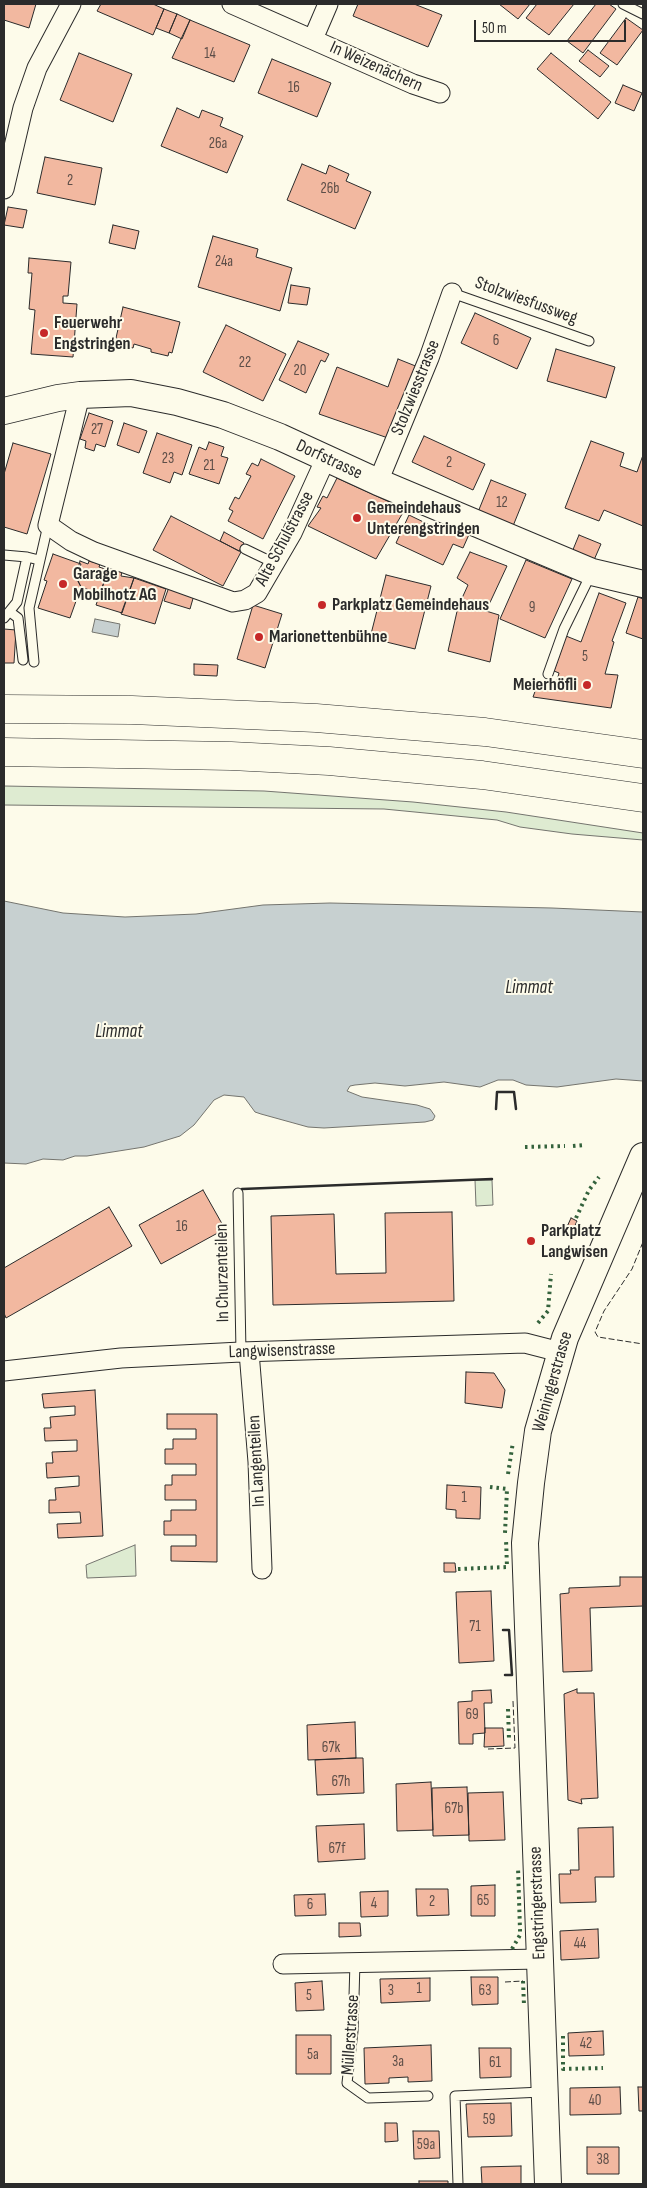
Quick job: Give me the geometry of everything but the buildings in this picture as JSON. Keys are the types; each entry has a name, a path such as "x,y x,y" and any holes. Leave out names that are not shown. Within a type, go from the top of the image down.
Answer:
{"highway":[{"path":"4,709 132,710 316,718 485,732 643,754"},
{"path":"4,752 221,756 329,761 482,775 643,798"}],"main road":[{"name":"Dorfstrasse","path":"4,411 58,398 131,393 177,402 223,416 326,458 378,482 592,572 643,584"},
{"name":"Weiningerstrasse","path":"529,1622 526,1543 538,1431 560,1352 579,1302 643,1156"},
{"name":"Engstringerstrasse","path":"529,1622 548,2184"}],"street":[{"path":"4,189 28,92 41,60 71,4"},
{"name":"In Weizenächern","path":"232,4 413,84 440,93"},
{"name":"In Weizenächern","path":"313,39 328,4"},
{"name":"Stolzwiesstrasse","path":"378,482 429,358 452,293"},
{"path":"48,525 80,396"},
{"name":"Alte Schulstrasse","path":"48,525 71,541 94,552 233,602 245,600 257,593 292,533 326,458"},
{"name":"Langwisenstrasse","path":"4,1370 121,1358 245,1352 524,1343 560,1352"},
{"name":"In Langenteilen","path":"245,1352 258,1462 262,1569"},
{"path":"283,1964 540,1959"}],"lane":[{"path":"622,4 643,14"},
{"name":"Stolzwiesfussweg","path":"452,293 589,341"},
{"path":"34,662 29,608 48,525"},
{"path":"245,549 274,563"},
{"path":"4,556 26,557 39,560"},
{"path":"23,660 18,618 7,615 17,602 26,557"},
{"path":"548,674 564,629 592,572"},
{"name":"In Churzenteilen","path":"238,1193 245,1352"},
{"name":"Müllerstrasse","path":"355,1962 353,2031 347,2083 368,2098 428,2096"},
{"path":"458,2184 455,2096 544,2092"}],"green space":[{"path":"4,786 264,791 413,802 506,812 643,833 643,840 520,827 497,820 384,809 4,805"},
{"path":"475,1180 492,1180 493,1205 476,1206"},
{"path":"135,1545 136,1576 87,1578 86,1565"}],"water":[{"path":"95,619 120,624 118,637 92,632"},
{"name":"Limmat","path":"4,901 63,913 125,917 196,914 263,905 330,903 643,912 643,1081 616,1079 557,1087 526,1085 513,1080 498,1080 480,1087 444,1082 405,1086 375,1083 355,1085 350,1086 347,1091 362,1097 417,1105 430,1109 435,1116 433,1120 425,1122 324,1128 308,1127 261,1114 255,1112 244,1097 224,1095 214,1100 194,1125 180,1136 144,1147 87,1156 75,1156 63,1160 43,1159 26,1164 4,1163"}],"hedge":[{"path":"573,1146 584,1145"},
{"path":"525,1147 565,1146"},
{"path":"576,1218 589,1190 599,1177"},
{"path":"538,1323 548,1311 551,1274"},
{"path":"508,1474 513,1442"},
{"path":"490,1487 507,1489 505,1533"},
{"path":"458,1569 507,1567 506,1539"},
{"path":"508,1709 509,1739"},
{"path":"512,1949 520,1935 518,1867"},
{"path":"523,1981 524,2005"},
{"path":"563,2036 563,2069 603,2068"}],"fence":[{"path":"643,1242 632,1269 604,1311 595,1332 598,1337 643,1344"},
{"path":"488,1749 515,1748 513,1701"},
{"path":"505,1982 523,1981"}],"wall":[{"path":"496,1109 497,1092 514,1092 516,1109"},
{"path":"242,1189 492,1179"},
{"path":"503,1630 509,1630 512,1675 505,1675"}],"place":[{"name":"Feuerwehr Engstringen","path":"44,333"},
{"name":"Gemeindehaus Unterengstringen","path":"357,518"},
{"name":"Garage Mobilhotz AG","path":"63,584"},
{"name":"Parkplatz Gemeindehaus","path":"322,605"},
{"name":"Marionettenbühne","path":"259,637"},
{"name":"Meierhöfli","path":"587,685"},
{"name":"Parkplatz Langwisen","path":"531,1241"}]}
